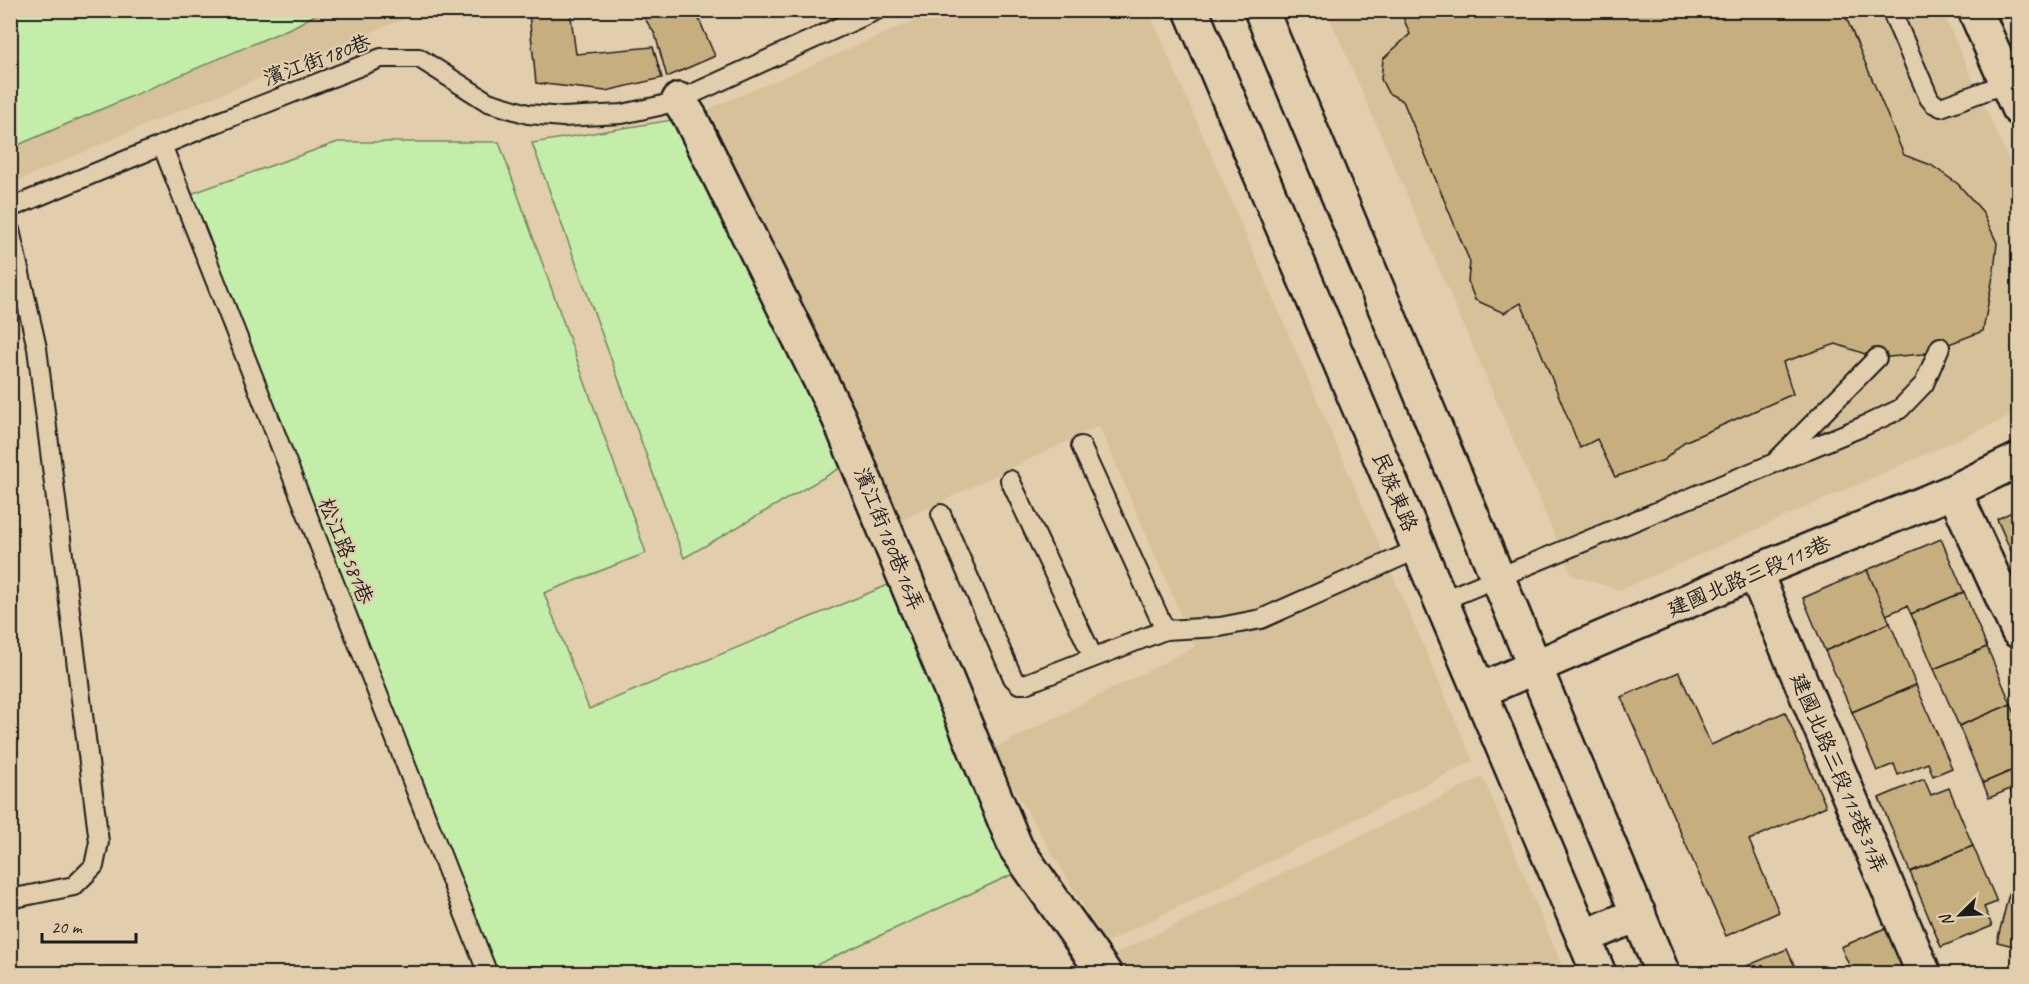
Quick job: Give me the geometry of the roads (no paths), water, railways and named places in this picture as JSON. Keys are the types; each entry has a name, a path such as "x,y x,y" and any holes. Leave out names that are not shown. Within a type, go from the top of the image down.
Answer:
{"street":[{"name":"民族東路","path":"1191,10 1599,974"},
{"path":"1261,10 1663,974"},
{"path":"1975,10 2013,96"},
{"name":"濱江街180巷16弄","path":"679,100 690,117 839,418 1016,848 1105,974"},
{"name":"建國北路三段113巷","path":"1479,691 1755,572 1954,491 2019,460"},
{"path":"1954,491 2019,632"},
{"name":"建國北路三段113巷31弄","path":"1755,572 1924,974"},
{"path":"1584,937 1639,914"}],"lane":[{"name":"濱江街180巷","path":"10,208 381,58 419,58 488,102 528,114 564,117 622,114 679,100 877,10"},
{"path":"1891,10 1929,98 1936,105 1941,107 2013,96"},
{"name":"松江路581巷","path":"162,145 489,974"},
{"path":"10,230 37,348 99,842 94,866 74,886 10,899"},
{"path":"1441,601 1900,409 1924,384 1940,347"},
{"path":"1772,464 1877,358"},
{"path":"1081,446 1165,630"},
{"path":"1010,480 1093,657"},
{"path":"941,514 1013,678 1019,684 1025,684 1165,630 1220,627 1261,619 1419,549"}]}
